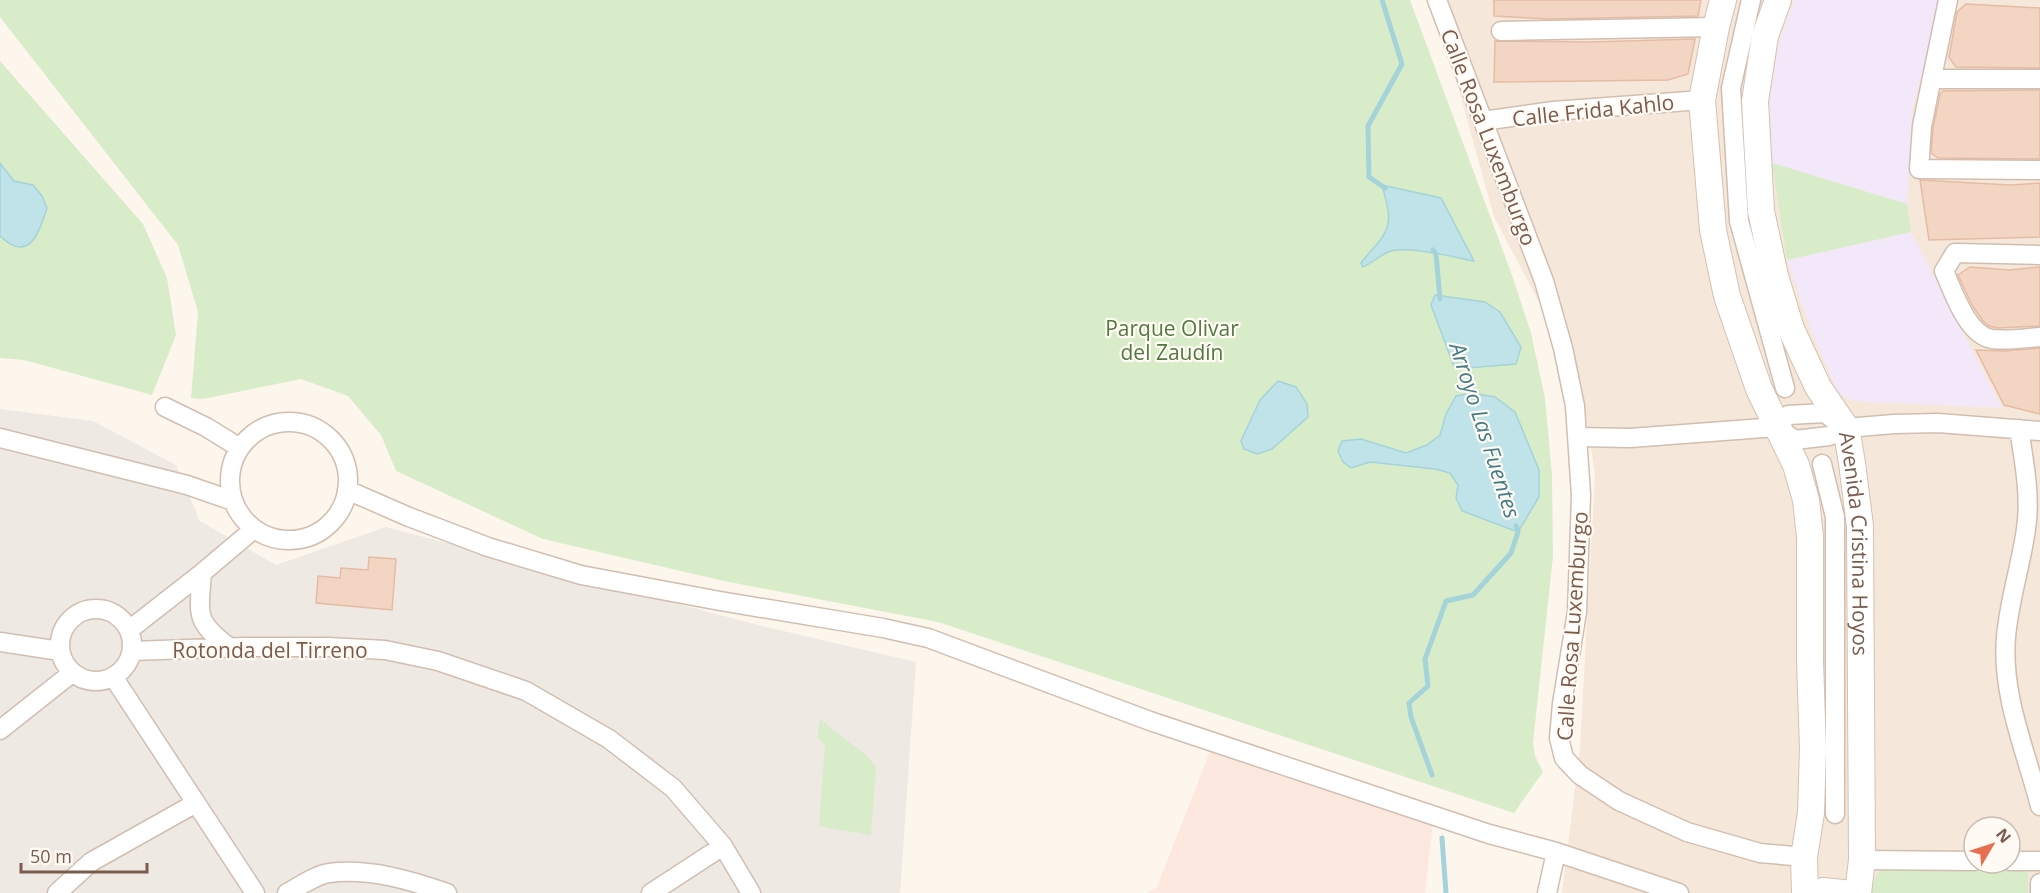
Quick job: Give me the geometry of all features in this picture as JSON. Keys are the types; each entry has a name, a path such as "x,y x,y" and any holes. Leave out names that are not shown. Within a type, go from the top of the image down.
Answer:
{"street":[{"name":"Calle Rosa Luxemburgo","path":"1437,0 1544,280 1563,348 1575,405 1581,495 1577,612 1562,704 1559,738 1564,758 1580,775 1619,801 1687,832 1760,853 1804,857"},
{"name":"Avenida Cristina Hoyos","path":"1724,0 1716,27 1702,100 1713,230 1727,296 1759,389 1796,465 1806,500 1810,537 1812,760 1811,813 1804,857 1805,893"},
{"path":"1751,0 1731,88 1739,221 1785,388"},
{"name":"Avenida Cristina Hoyos","path":"1778,0 1765,36 1755,101 1756,154 1761,211 1775,276 1791,328 1818,387 1846,428 1860,526 1862,860 1858,893"},
{"path":"1948,0 1922,126 1919,169 2040,170"},
{"path":"1501,30 1716,27"},
{"path":"1933,79 2040,80"},
{"name":"Calle Frida Kahlo","path":"1484,121 1553,111 1702,100"},
{"path":"2040,255 1955,253 1944,271 1968,322 1978,333 1991,339 2040,337"},
{"path":"165,407 206,427 240,448"},
{"path":"1577,437 1630,438 1777,427 1788,415 1825,413 1846,428 1938,423 2040,431"},
{"path":"284,422 302,424 318,430 332,441 342,455 347,472 347,490 342,506 333,521 320,532 304,538 286,540 269,537 254,529 242,517 233,501 230,483 232,465 240,448 252,435 267,426 284,422"},
{"path":"2019,429 2026,478 2027,527 2006,638 2008,686 2016,724 2040,806"},
{"path":"0,438 187,485 233,501"},
{"path":"1822,464 1835,517 1835,814"},
{"path":"347,490 488,547 582,574 720,602 883,628 927,638 1150,721 1489,834 1556,852 1679,893"},
{"path":"129,630 254,529"},
{"path":"202,573 200,609 203,621 209,632 229,647"},
{"path":"102,609 113,613 129,630 132,651 129,662 114,678 92,682 81,679 64,663 60,651 63,628 80,612 102,609"},
{"path":"0,642 60,651"},
{"name":"Rotonda del Tirreno","path":"132,651 328,646 385,650 438,661 526,691 609,740 673,788 723,846 751,893"},
{"path":"0,730 72,673"},
{"path":"114,678 255,893"},
{"path":"57,893 91,862 196,803"},
{"path":"651,893 723,846"},
{"path":"1547,893 1556,852"},
{"path":"1862,860 1962,861"},
{"path":"2022,861 2040,861"},
{"path":"287,893 327,873 371,873 399,878 447,893"},
{"path":"2040,882 2040,893"},
{"path":"1817,893 1823,891 1844,893"}],"shaded area":[{"path":"1434,0 2040,0 2040,893 1562,893 1580,748 1595,474 1581,382 1494,217"},
{"path":"1794,0 1940,0 1913,108 1907,204 1772,163 1770,102 1779,42"},
{"path":"1911,232 2002,408 1865,402 1850,400 1838,393 1810,327 1787,260"},
{"path":"0,409 93,421 176,465 200,521 276,565 386,527 758,625 916,662 900,893 0,893"},
{"path":"1214,741 1434,815 1425,893 1147,893 1157,887"}],"green space":[{"name":"Parque Olivar del Zaudín","path":"0,0 1410,0 1513,278 1531,333 1545,398 1552,475 1553,556 1533,743 1535,756 1543,772 1514,813 938,622 724,581 543,539 396,471 381,435 348,396 301,379 203,399 191,398 198,312 178,245 0,17"},
{"path":"0,61 143,224 167,278 176,335 152,395 24,360 0,358"},
{"path":"1772,163 1907,204 1911,232 1787,260"},
{"path":"820,719 866,755 876,767 871,835 819,826 825,745 817,738"},
{"path":"1882,869 1962,869 1962,875 2022,875 2022,869 2028,869 2028,893 1871,893 1875,878"}],"water":[{"path":"0,163 14,181 33,185 42,196 47,208 36,235 26,246 18,247 10,244 0,236"},
{"path":"1382,185 1441,198 1474,261 1430,252 1396,250 1388,252 1363,267 1361,263 1381,240 1388,224 1389,217"},
{"path":"1435,295 1485,302 1500,312 1521,347 1516,364 1455,369 1431,305"},
{"path":"1278,381 1296,387 1307,404 1308,417 1272,449 1257,454 1244,449 1241,441 1260,400"},
{"path":"1472,393 1495,397 1515,412 1539,470 1539,497 1518,532 1462,511 1456,498 1458,485 1450,473 1435,469 1370,462 1351,468 1343,462 1338,451 1342,441 1361,439 1406,453 1427,445 1440,435 1446,414 1456,396"}],"building":[{"path":"1494,0 1701,0 1698,16 1549,19 1494,16"},
{"path":"1966,4 2040,8 2040,68 1956,67 1949,57 1957,12"},
{"path":"1695,39 1688,74 1668,80 1494,82 1495,41 1589,42"},
{"path":"2040,90 2040,159 1938,158 1931,153 1933,128 1940,94 1943,91"},
{"path":"1920,180 2010,185 2040,183 2040,237 1929,240"},
{"path":"1970,267 2009,270 2040,267 2040,326 1998,328 1989,326 1983,321 1972,305 1958,275"},
{"path":"2040,348 2040,414 2004,405 1976,350 2004,351"},
{"path":"369,557 396,559 392,610 316,603 318,576 340,578 341,568 368,570"}],"waterway":[{"name":"Arroyo Las Fuentes","path":"1382,0 1402,64 1368,126 1369,177 1385,188"},
{"name":"Arroyo Las Fuentes","path":"1433,250 1436,254 1440,299"},
{"name":"Arroyo Las Fuentes","path":"1468,363 1474,397"},
{"name":"Arroyo Las Fuentes","path":"1432,775 1411,717 1409,703 1428,686 1425,659 1446,601 1473,595 1511,553 1518,532 1516,526"},
{"name":"Arroyo Las Fuentes","path":"1442,838 1446,893"}]}
